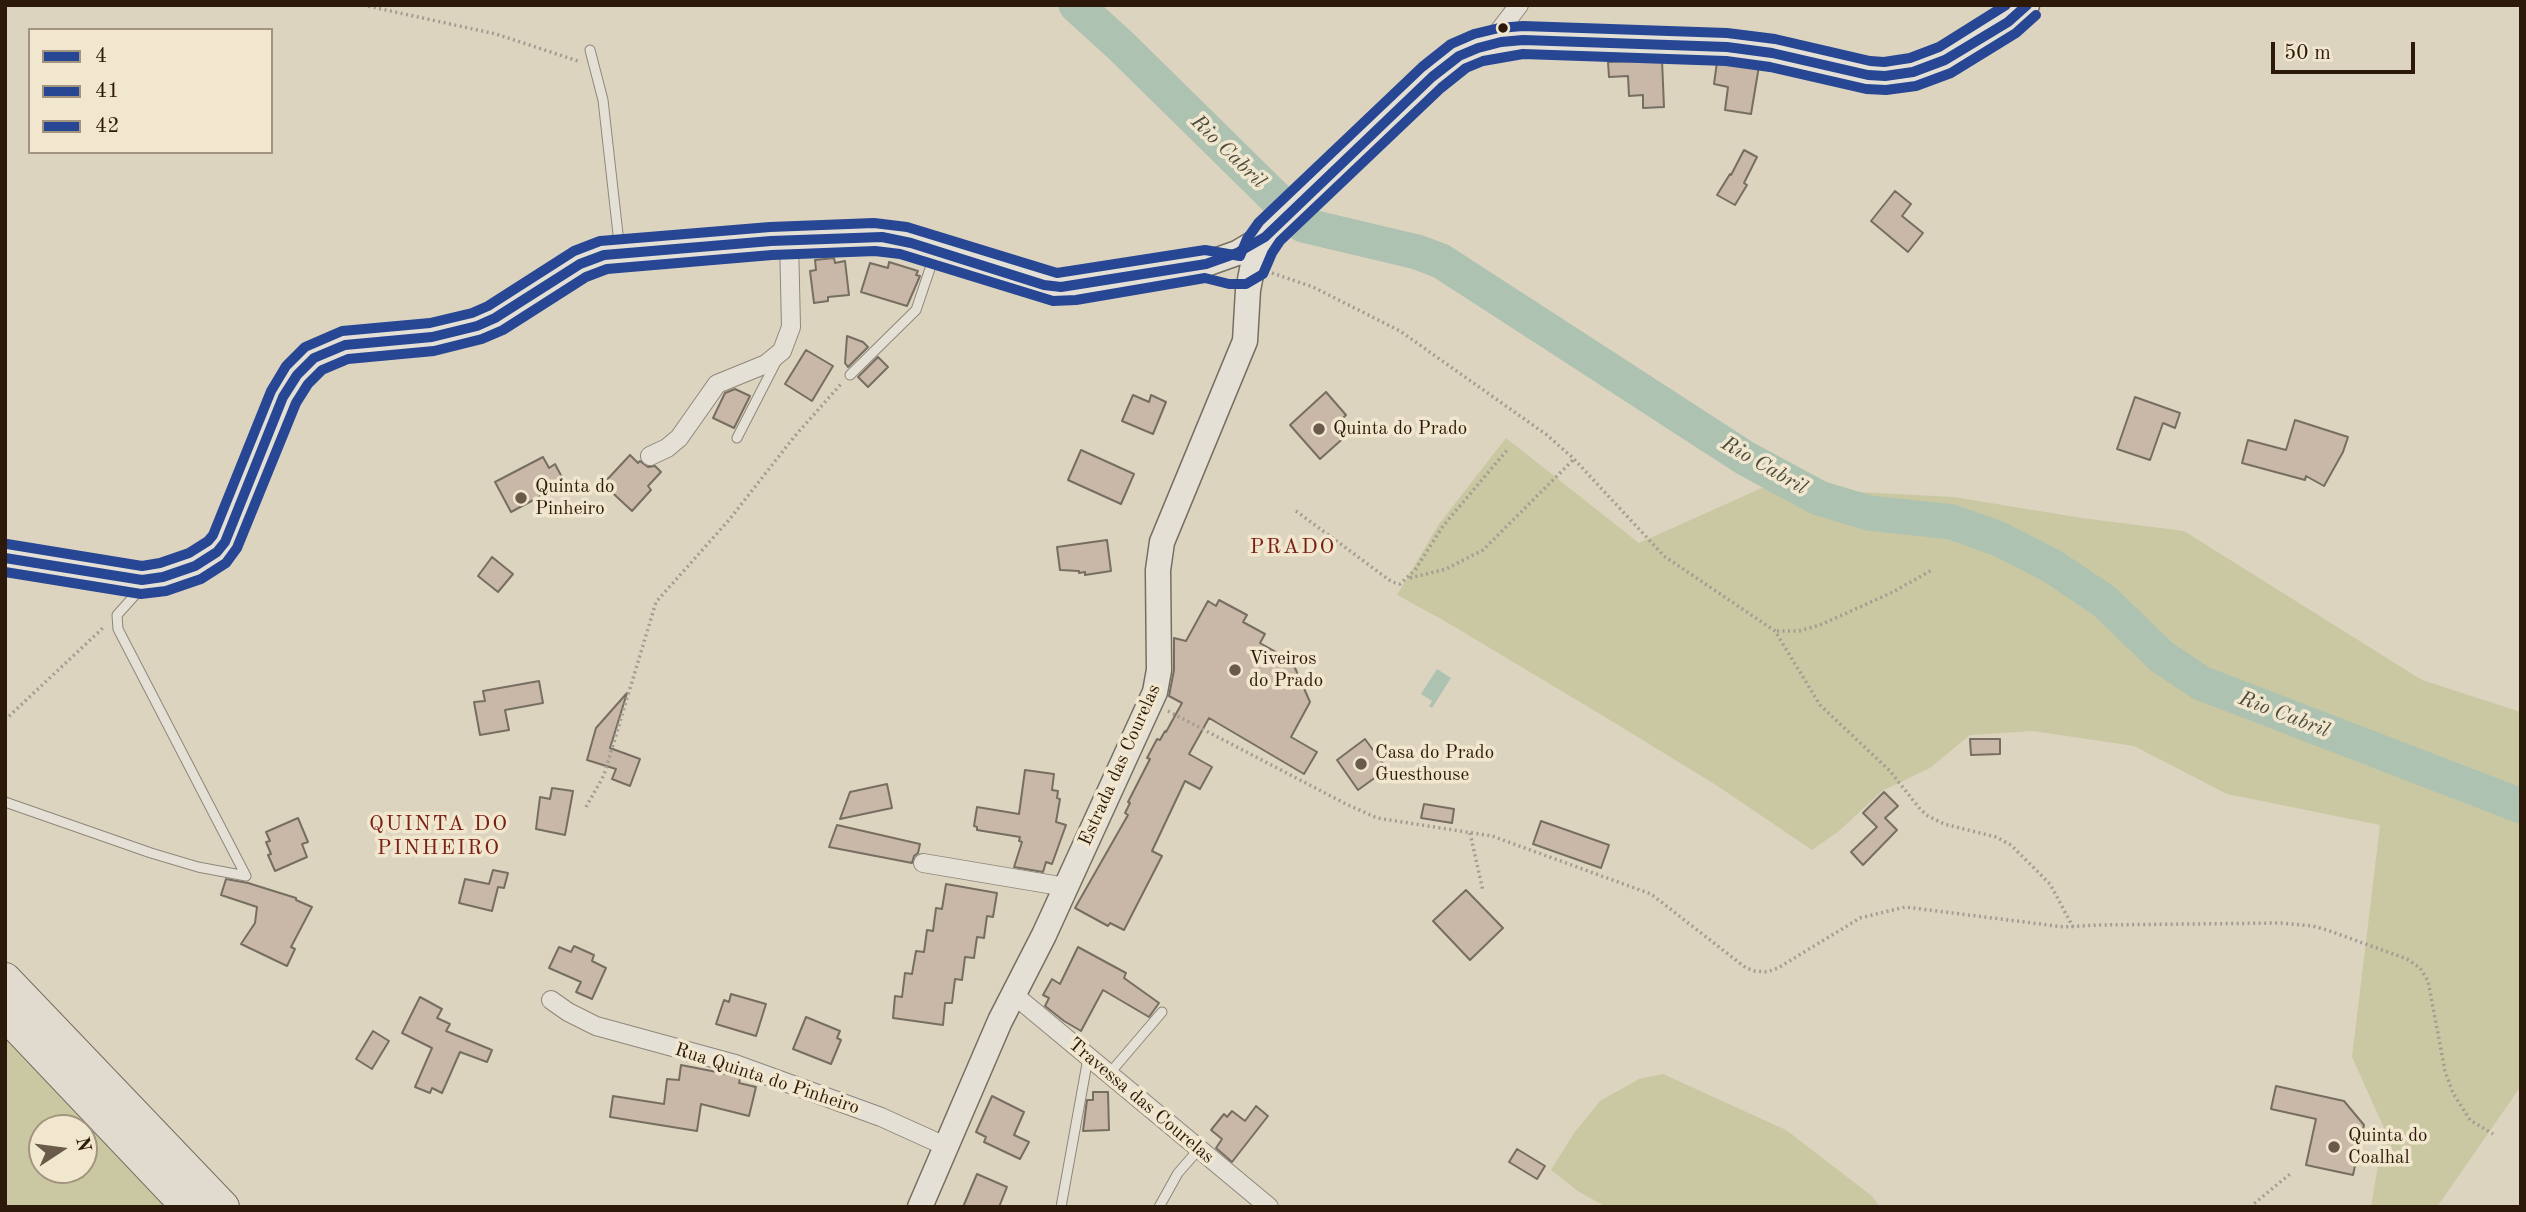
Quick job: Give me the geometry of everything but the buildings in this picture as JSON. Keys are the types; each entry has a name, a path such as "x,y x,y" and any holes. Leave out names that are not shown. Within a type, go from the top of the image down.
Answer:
{"highway":[{"path":"5,979 223,1207"},
{"path":"5,1014 188,1207"}],"main road":[{"path":"5,558 130,579 149,579 195,566 222,547 232,528 283,397 296,375 314,358 345,345 432,337 477,326 495,318 595,257 620,252 789,240 889,238 1044,285 1061,287 1220,264 1269,232 1441,69 1459,56 1489,44 1534,40 1727,47 1772,53 1868,75 1885,76 1913,72 1945,60 2008,22 2027,5"},
{"name":"Estrada das Courelas","path":"920,1207 1013,994 1066,887 1150,702 1159,674 1158,570 1162,542 1243,348 1248,327 1252,266 1257,250 1269,232"},
{"path":"1220,264 1237,271 1252,266"},
{"path":"1220,264 1239,283 1248,313"}],"street":[{"path":"1489,44 1519,5"},
{"path":"650,456 667,448 679,438 717,384 766,364 782,351 791,327 789,240"},
{"path":"923,863 1066,887"},
{"name":"Travessa das Courelas","path":"1013,994 1269,1207"},
{"name":"Rua Quinta do Pinheiro","path":"551,1000 596,1026 735,1065 881,1118 945,1146"}],"lane":[{"path":"590,50 603,100 620,252"},
{"path":"850,375 916,310 936,251"},
{"path":"737,438 782,351"},
{"path":"5,802 151,853 198,867 246,876 121,636 116,621 119,613 149,579"},
{"path":"1109,1074 1162,1012"},
{"path":"1061,1207 1088,1058"},
{"path":"1159,1207 1178,1173 1199,1149"}],"path":[{"path":"363,5 496,33 596,67"},
{"path":"1252,266 1313,287 1399,331 1547,435 1574,459 1664,556 1775,631 1820,705 1890,771 1920,809 1944,824 1996,837 2011,845 2050,884 2073,927"},
{"path":"586,807 604,775 656,603 729,520 794,437 850,375"},
{"path":"1408,579 1443,526 1508,449"},
{"path":"1296,511 1392,582 1400,584 1408,579 1446,569 1483,550 1574,459"},
{"path":"1775,631 1799,631 1820,625 1893,592 1932,570"},
{"path":"5,720 119,613"},
{"path":"1150,702 1377,818 1492,836 1651,894 1746,968 1755,971 1767,972 1778,968 1860,918 1897,908 1914,907 2073,927 2302,924 2327,930 2414,962 2428,981 2445,1071 2453,1093 2470,1120 2493,1134"},
{"path":"1470,833 1483,891"},
{"path":"2250,1207 2290,1174"}],"shaded area":[{"path":"1506,438 1639,543 1764,487 1954,497 2184,531 2422,680 2521,712 2521,1086 2437,1207 2371,1207 2384,1128 2352,1057 2380,825 2227,794 2134,746 2033,731 1970,735 1930,768 1882,791 1839,831 1812,850 1716,785 1397,595 1439,524"},
{"path":"1437,669 1451,678 1432,708 1429,706 1432,701 1421,694"},
{"path":"5,1027 87,1114 28,1114 28,1184 98,1184 98,1125 175,1207 5,1207"},
{"path":"1663,1074 1786,1130 1872,1196 1880,1207 1607,1207 1579,1192 1551,1170 1574,1133 1600,1101 1639,1079"}],"waterway":[{"name":"Rio Cabril","path":"1076,5 1303,225 1417,252 1441,261 1745,458 1819,498 1869,513 1952,522 1999,539 2052,566 2104,601 2162,657 2201,683 2521,806"}],"transit line":[{"name":"42","path":"7,544 142,566 189,553 213,535 271,391 286,366 305,347 342,331 430,323 472,313 488,306 574,251 600,241 770,227 874,223 907,227 1057,273 1205,250 1240,256 1247,239 1259,222 1422,67 1451,44 1474,34 1523,26 1727,33 1775,39 1884,62 1910,58 1939,47 2006,5"},
{"name":"4","path":"5,558 142,580 163,577 195,566 217,552 225,542 283,397 297,375 314,358 345,345 432,337 477,326 495,318 580,264 604,255 771,241 882,237 911,243 1044,285 1061,287 1206,264 1237,253 1265,237 1432,77 1459,56 1478,48 1523,40 1727,47 1772,53 1868,75 1885,76 1913,72 1945,60 2008,22 2027,5"},
{"name":"41","path":"5,572 141,594 166,591 201,579 226,563 237,548 296,403 308,384 322,370 348,359 434,351 482,339 503,330 586,277 607,269 772,255 875,251 900,254 1053,301 1076,300 1205,278 1229,284 1246,284 1263,274 1280,241 1441,88 1466,68 1483,61 1523,54 1726,61 1770,67 1866,89 1886,90 1916,86 1951,73 2016,33 2036,15"}],"place":[{"name":"Quinta do Prado","path":"1319,429"},
{"name":"Quinta do Pinheiro","path":"521,498"},
{"name":"Viveiros do Prado","path":"1235,670"},
{"name":"Casa do Prado Guesthouse","path":"1361,764"},
{"name":"Quinta do Coalhal","path":"2334,1147"}],"district":[{"name":"PRADO","path":"1293,547"},
{"name":"QUINTA DO PINHEIRO","path":"439,836"}]}
